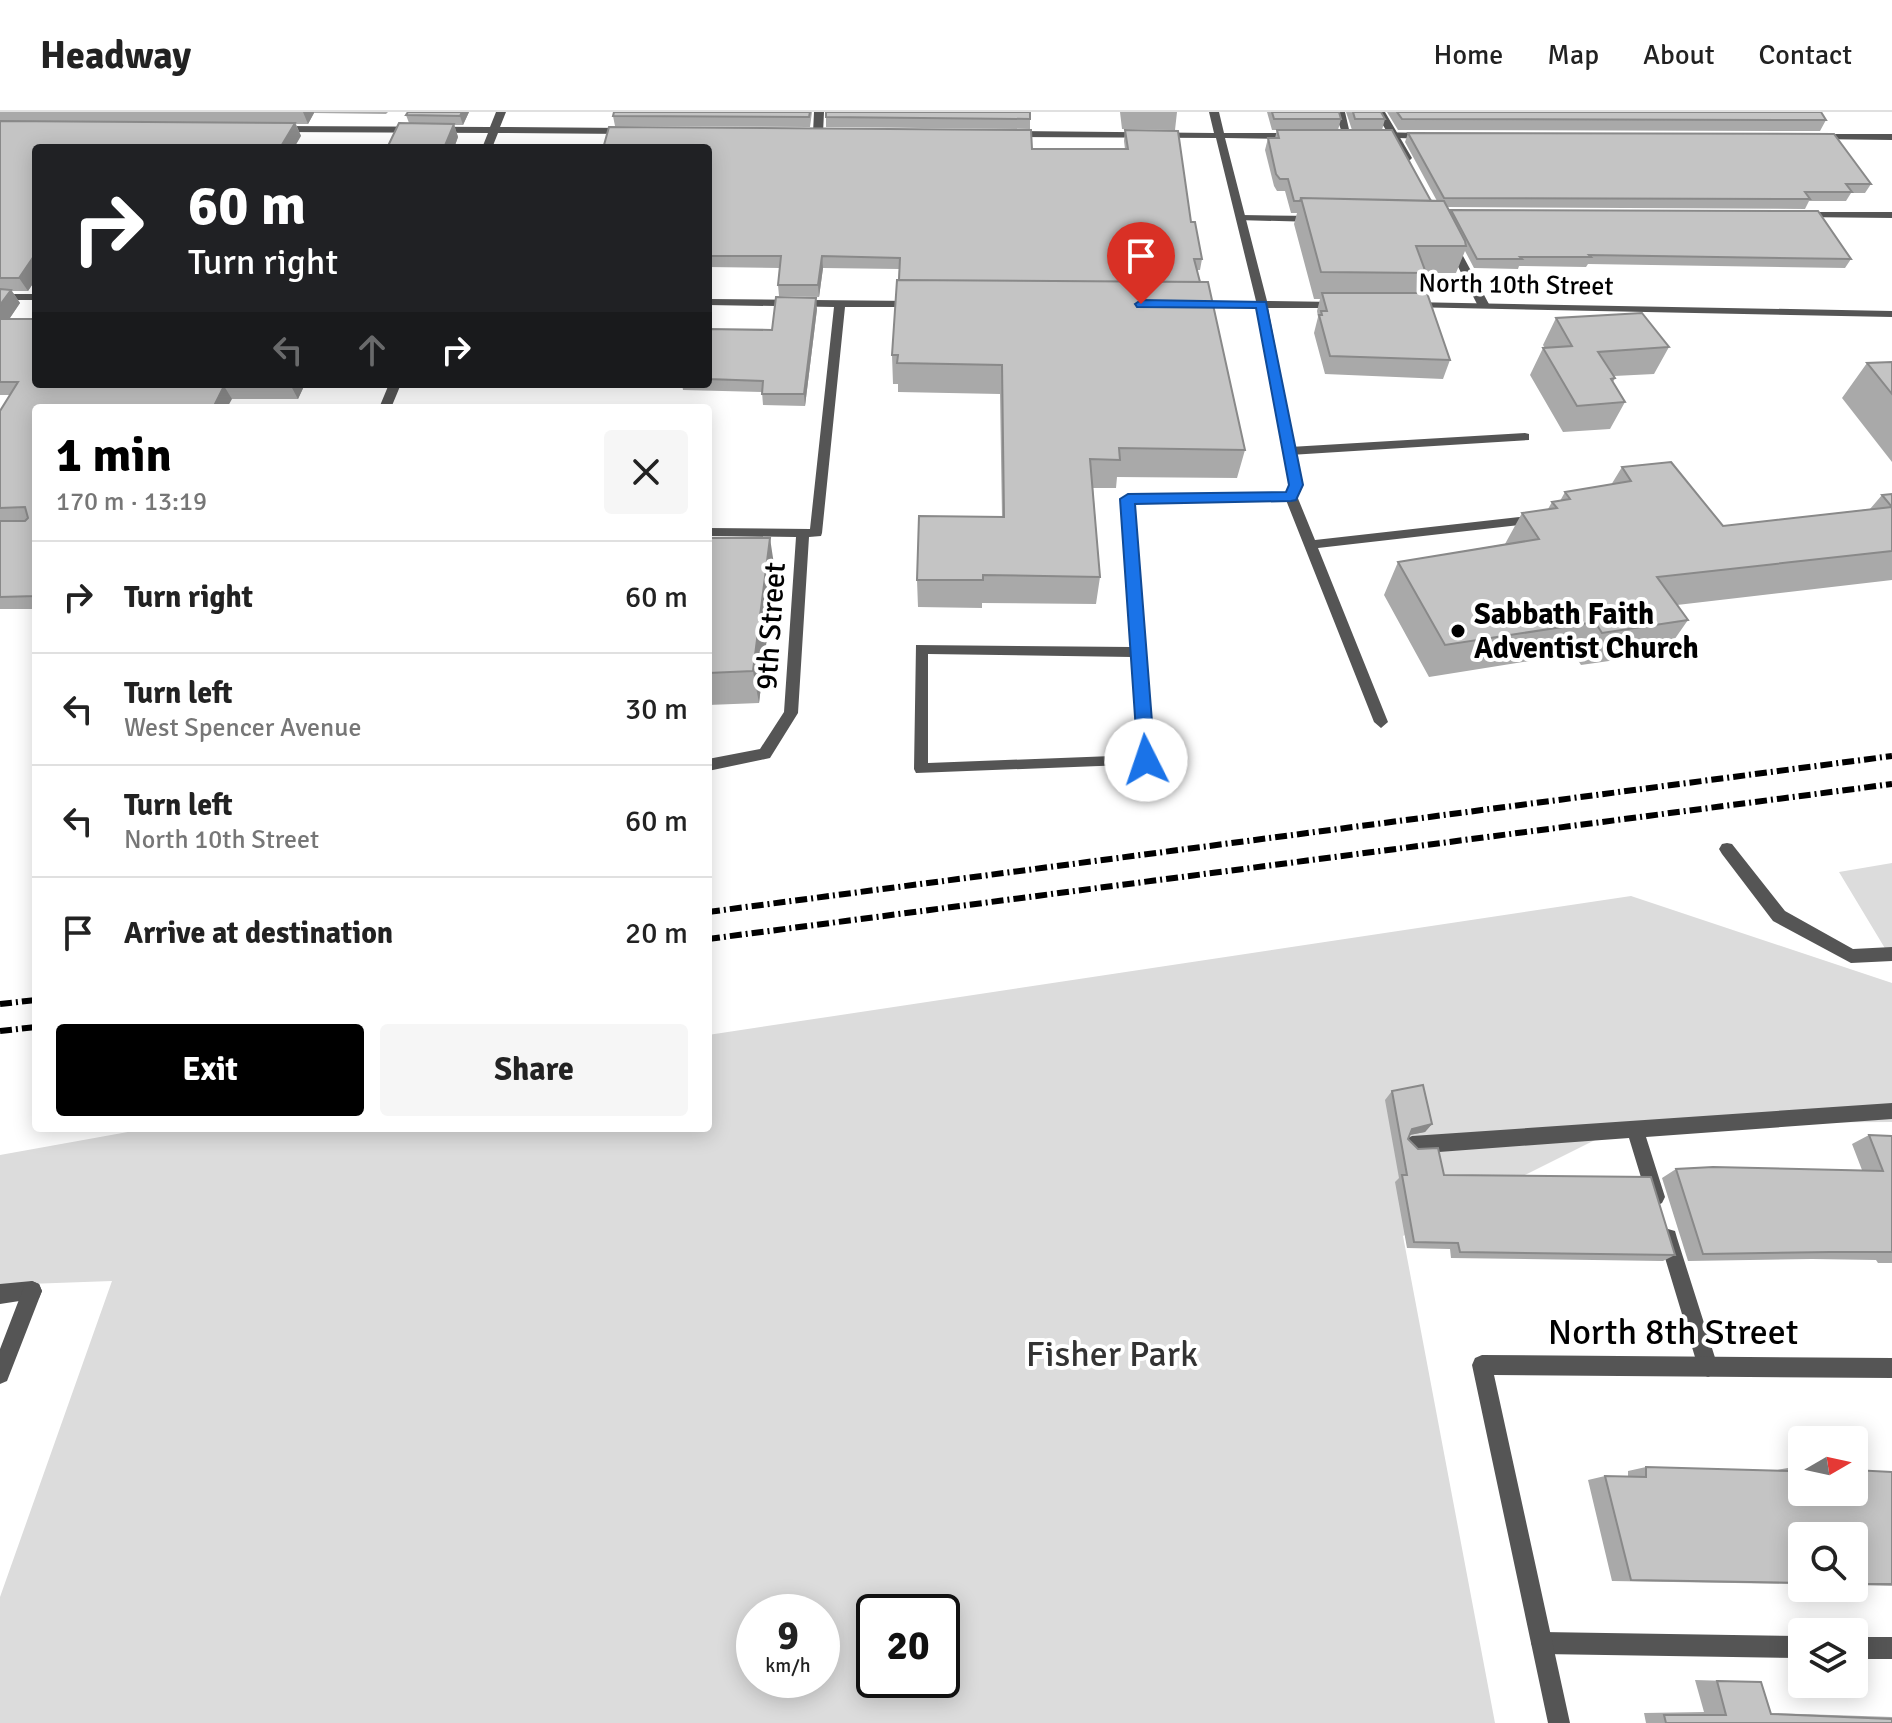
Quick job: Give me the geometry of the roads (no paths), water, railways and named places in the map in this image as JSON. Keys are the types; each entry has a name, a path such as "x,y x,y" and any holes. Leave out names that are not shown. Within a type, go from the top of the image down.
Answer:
{"street":[{"path":"489,144 501,112"},
{"path":"818,133 819,112"},
{"path":"1214,112 1262,304 1296,485 1291,496 1381,722"},
{"path":"1340,112 1348,136"},
{"path":"1380,112 1415,174"},
{"path":"271,129 633,131"},
{"path":"803,133 834,133"},
{"path":"1004,134 1300,136"},
{"path":"1332,136 1442,136"},
{"path":"1799,137 1892,137"},
{"path":"1782,215 1892,215"},
{"path":"1241,218 1333,220"},
{"path":"1448,236 1484,306"},
{"path":"0,297 32,297"},
{"path":"712,302 934,304"},
{"path":"712,532 816,533 840,303"},
{"path":"1184,304 1357,305"},
{"name":"North 10th Street","path":"1404,305 1892,314"},
{"path":"1290,451 1525,437"},
{"path":"1138,652 921,649 921,769 1146,760 1128,499 1291,496"},
{"path":"1309,545 1546,519"},
{"name":"9th Street","path":"712,764 765,754 791,713 803,532"},
{"path":"1727,849 1779,916 1851,956 1892,954"},
{"path":"1412,1145 1892,1111"},
{"path":"1635,1129 1708,1367"},
{"path":"0,1294 32,1291 0,1374"},
{"name":"North 8th Street","path":"1542,1643 1482,1365 1892,1368"},
{"path":"1559,1723 1542,1643 1788,1647"},
{"path":"1868,1648 1892,1648"}],"railway":[{"path":"712,911 1892,756"},
{"path":"712,938 1892,784"},
{"path":"0,1004 32,1000"},
{"path":"0,1031 32,1027"}],"place":[{"name":"Sabbath Faith Adventist Church","path":"1458,631"}],"park label":[{"name":"Fisher Park","path":"1112,1354"}]}
